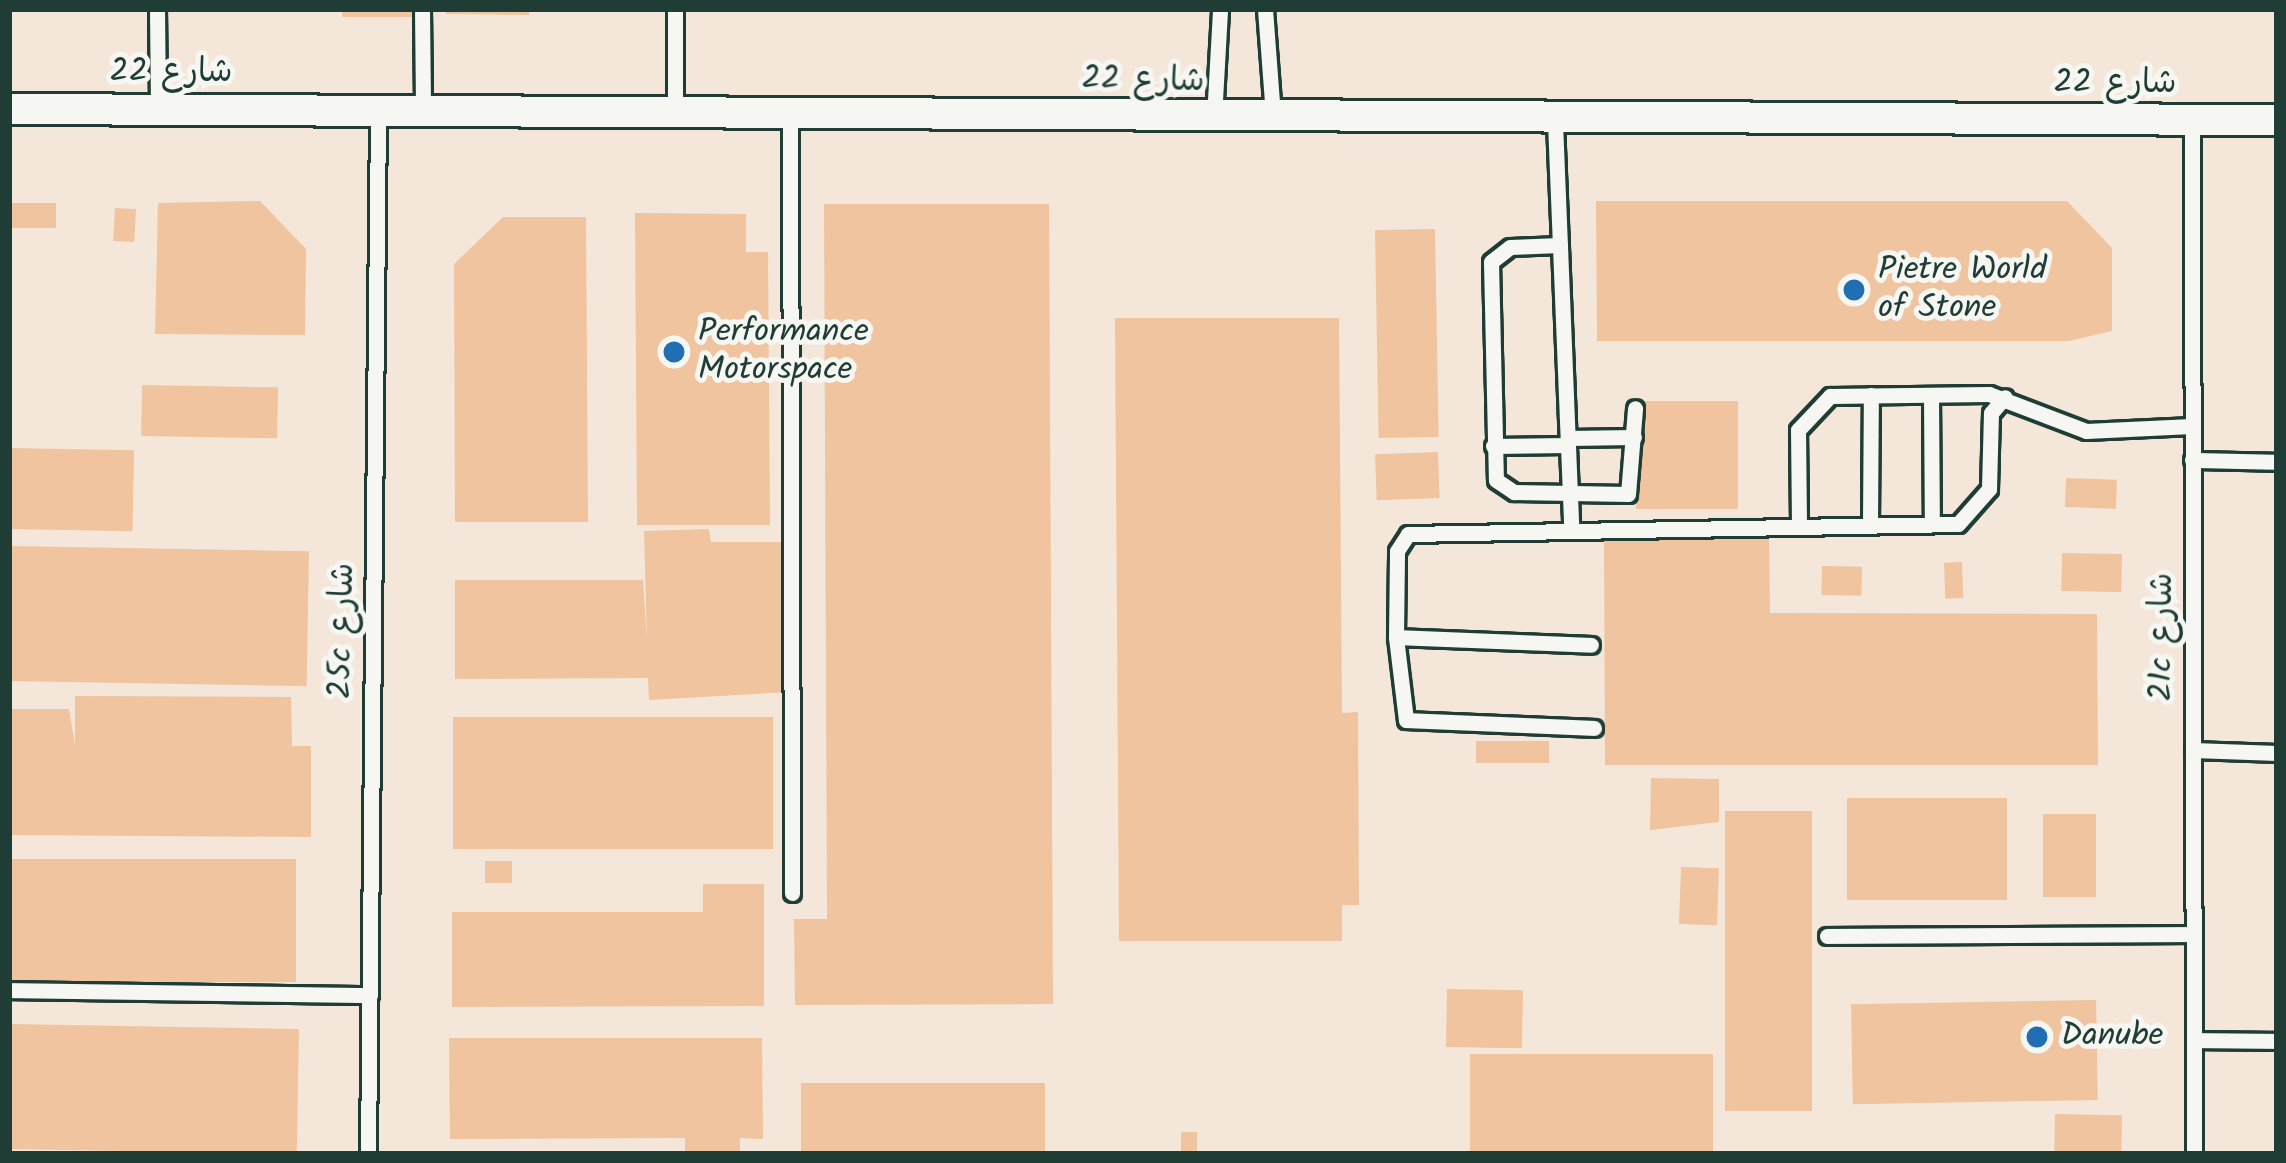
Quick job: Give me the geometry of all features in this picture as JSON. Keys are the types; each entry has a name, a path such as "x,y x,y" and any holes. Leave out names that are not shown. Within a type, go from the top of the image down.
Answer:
{"street":[{"name":"شارع 22","path":"9,109 1556,122 2277,120"}],"lane":[{"path":"157,9 158,109"},
{"path":"422,9 423,110"},
{"path":"675,9 675,112"},
{"path":"1214,118 1220,9"},
{"path":"1265,9 1273,119"},
{"name":"25c شارع","path":"368,1154 378,109"},
{"path":"790,113 792,892"},
{"name":"21c شارع","path":"2192,120 2194,1154"},
{"path":"1556,122 1571,525"},
{"path":"1560,244 1510,247 1491,262 1492,446 1507,491 1628,494 1635,408"},
{"path":"1870,524 1871,395"},
{"path":"1931,395 1932,524"},
{"path":"1799,524 1805,411 1830,396 2005,397 2086,431 2192,426"},
{"path":"1594,728 1414,725 1396,702 1396,637 1397,551 1416,528 1965,521 1984,498 1991,413 2005,397"},
{"path":"1492,446 1634,437"},
{"path":"2192,460 2277,463"},
{"path":"1396,637 1591,645"},
{"path":"2193,750 2277,753"},
{"path":"1827,936 2193,934"},
{"path":"9,990 370,995"},
{"path":"2194,1040 2277,1041"}],"shaded area":[{"path":"9,9 2277,9 2277,1154 9,1154"}],"building":[{"path":"342,9 420,9 420,17 342,17"},
{"path":"446,9 529,9 529,15 446,14"},
{"path":"260,201 306,249 305,335 155,334 158,203"},
{"name":"Pietre World of Stone","path":"1596,201 2067,201 2112,248 2112,331 2069,341 1597,341"},
{"path":"9,203 56,203 56,228 9,228"},
{"path":"824,204 1049,204 1053,1004 795,1005 794,919 827,919"},
{"path":"115,208 136,209 134,242 113,241"},
{"path":"635,213 746,214 746,252 768,252 770,525 637,525"},
{"path":"503,217 586,217 588,522 455,522 454,264"},
{"path":"1435,229 1439,437 1379,438 1375,230"},
{"path":"1115,318 1339,318 1342,713 1358,712 1359,905 1342,905 1342,941 1119,941"},
{"path":"142,385 278,387 277,438 141,436"},
{"path":"1636,401 1738,401 1738,509 1636,509"},
{"path":"9,448 134,450 133,531 9,529"},
{"path":"1438,452 1440,498 1377,500 1375,454"},
{"path":"2066,478 2117,480 2116,509 2065,507"},
{"path":"709,529 711,542 787,542 788,692 649,700 648,678 455,679 455,580 643,580 647,641 644,531"},
{"path":"1604,539 1769,539 1770,613 2097,614 2098,765 1605,765"},
{"path":"9,546 309,551 307,686 9,681"},
{"path":"2062,553 2122,554 2121,592 2061,591"},
{"path":"1962,562 1963,598 1945,599 1944,563"},
{"path":"1822,566 1862,567 1861,596 1821,595"},
{"path":"75,696 291,697 292,746 311,746 311,837 9,835 9,709 69,709 75,745"},
{"path":"453,717 773,717 773,849 453,849"},
{"path":"1476,741 1549,741 1549,763 1476,763"},
{"path":"1651,778 1719,779 1719,822 1650,830"},
{"path":"1847,798 2007,798 2007,900 1847,900"},
{"path":"1725,811 1812,811 1812,1111 1725,1111"},
{"path":"2043,814 2096,814 2096,897 2043,897"},
{"path":"9,859 296,859 296,982 9,982"},
{"path":"485,861 512,861 512,883 485,883"},
{"path":"1681,867 1719,868 1717,925 1679,924"},
{"path":"703,884 764,884 764,1006 452,1007 452,912 703,912"},
{"path":"1447,989 1523,990 1522,1048 1446,1047"},
{"path":"2096,1000 2098,1100 1853,1104 1851,1004"},
{"path":"9,1024 299,1029 297,1154 9,1149"},
{"path":"449,1038 762,1038 763,1139 740,1138 740,1154 685,1154 685,1138 450,1139"},
{"path":"1470,1054 1713,1054 1713,1154 1470,1154"},
{"path":"801,1083 1045,1083 1045,1154 801,1154"},
{"path":"2055,1114 2122,1115 2121,1154 2054,1154"},
{"path":"1181,1132 1197,1132 1197,1154 1181,1154"}],"place":[{"name":"Pietre World of Stone","path":"1854,290"},
{"name":"Performance Motorspace","path":"674,352"},
{"name":"Danube","path":"2037,1037"}]}
